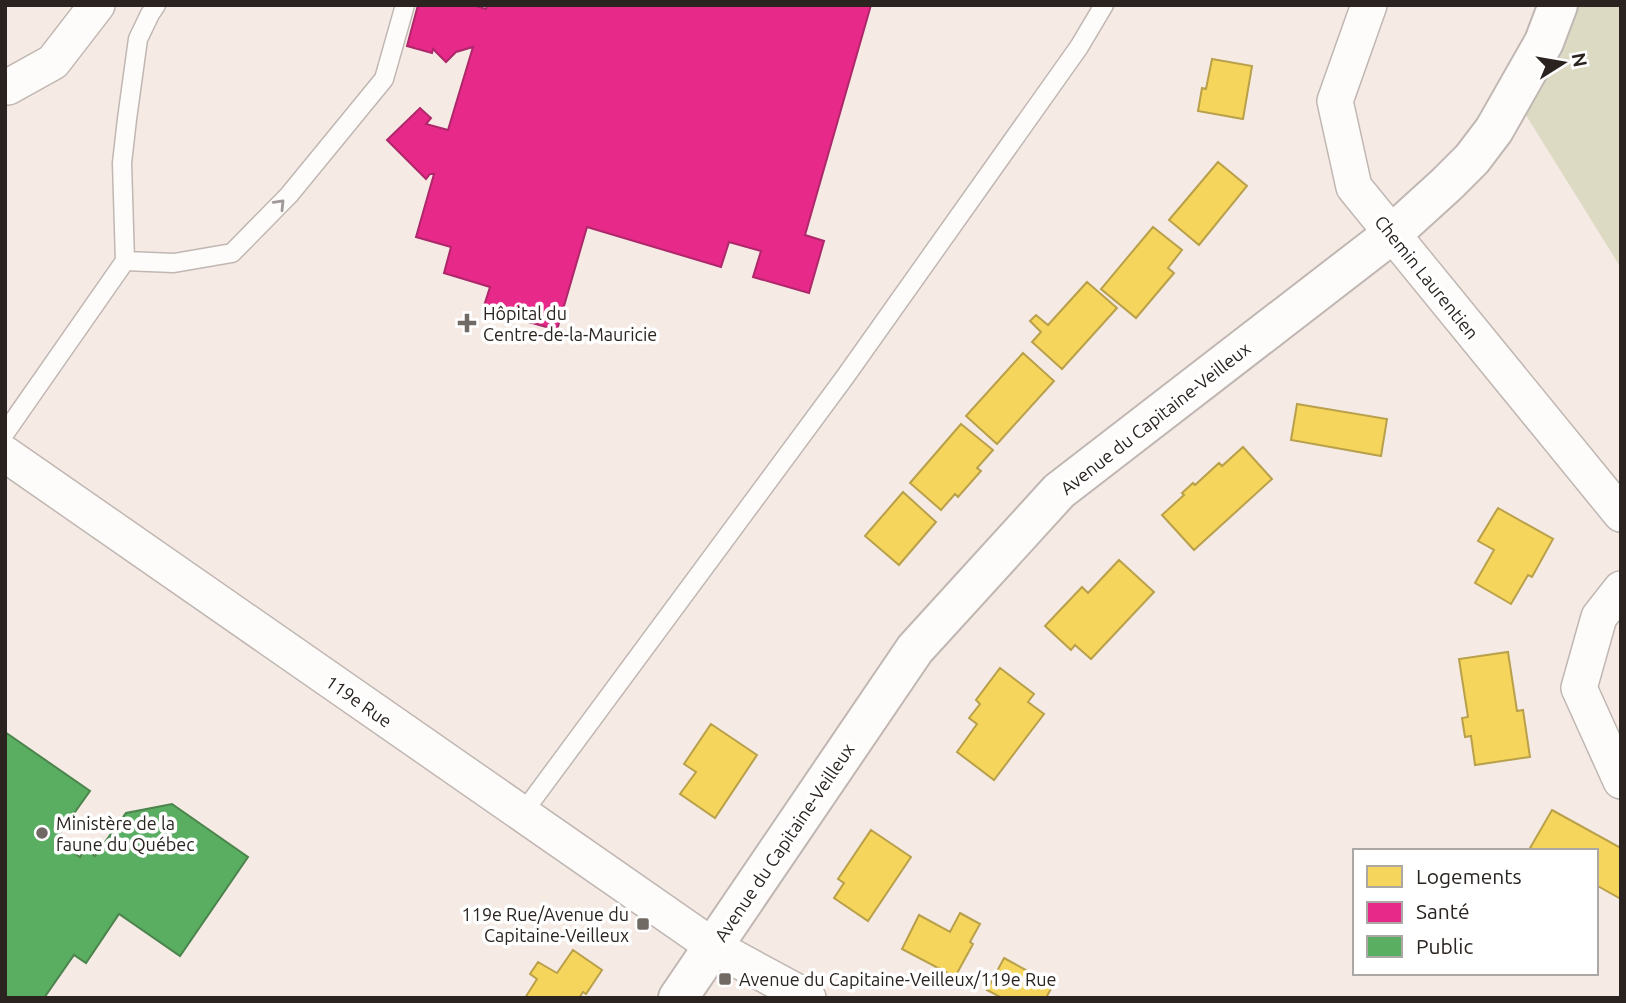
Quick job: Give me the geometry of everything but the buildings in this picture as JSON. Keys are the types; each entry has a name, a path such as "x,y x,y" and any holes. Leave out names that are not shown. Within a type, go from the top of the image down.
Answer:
{"street":[{"path":"5,86 8,88 53,62 97,5"},
{"name":"Chemin Laurentien","path":"1369,5 1335,101 1354,187 1621,514"},
{"name":"Avenue du Capitaine-Veilleux","path":"678,998 915,649 1059,491 1392,234 1472,159 1493,130 1544,42 1558,5"},
{"name":"119e Rue","path":"5,454 713,947 808,998"},
{"path":"1621,589 1599,617 1579,688 1621,781"}],"lane":[{"path":"5,433 125,261 122,163 127,119 138,39 156,5"},
{"path":"125,261 174,262 232,253 289,195 384,79 405,5"},
{"path":"522,814 845,377 1079,47 1104,5"}],"shaded area":[{"path":"1558,5 1621,5 1621,268 1514,96"}],"place":[{"name":"Hôpital du Centre-de-la-Mauricie","path":"467,323"},
{"name":"Ministère de la faune du Québec","path":"42,833"},
{"name":"119e Rue/Avenue du Capitaine-Veilleux","path":"643,924"},
{"name":"Avenue du Capitaine-Veilleux/119e Rue","path":"725,979"}]}
